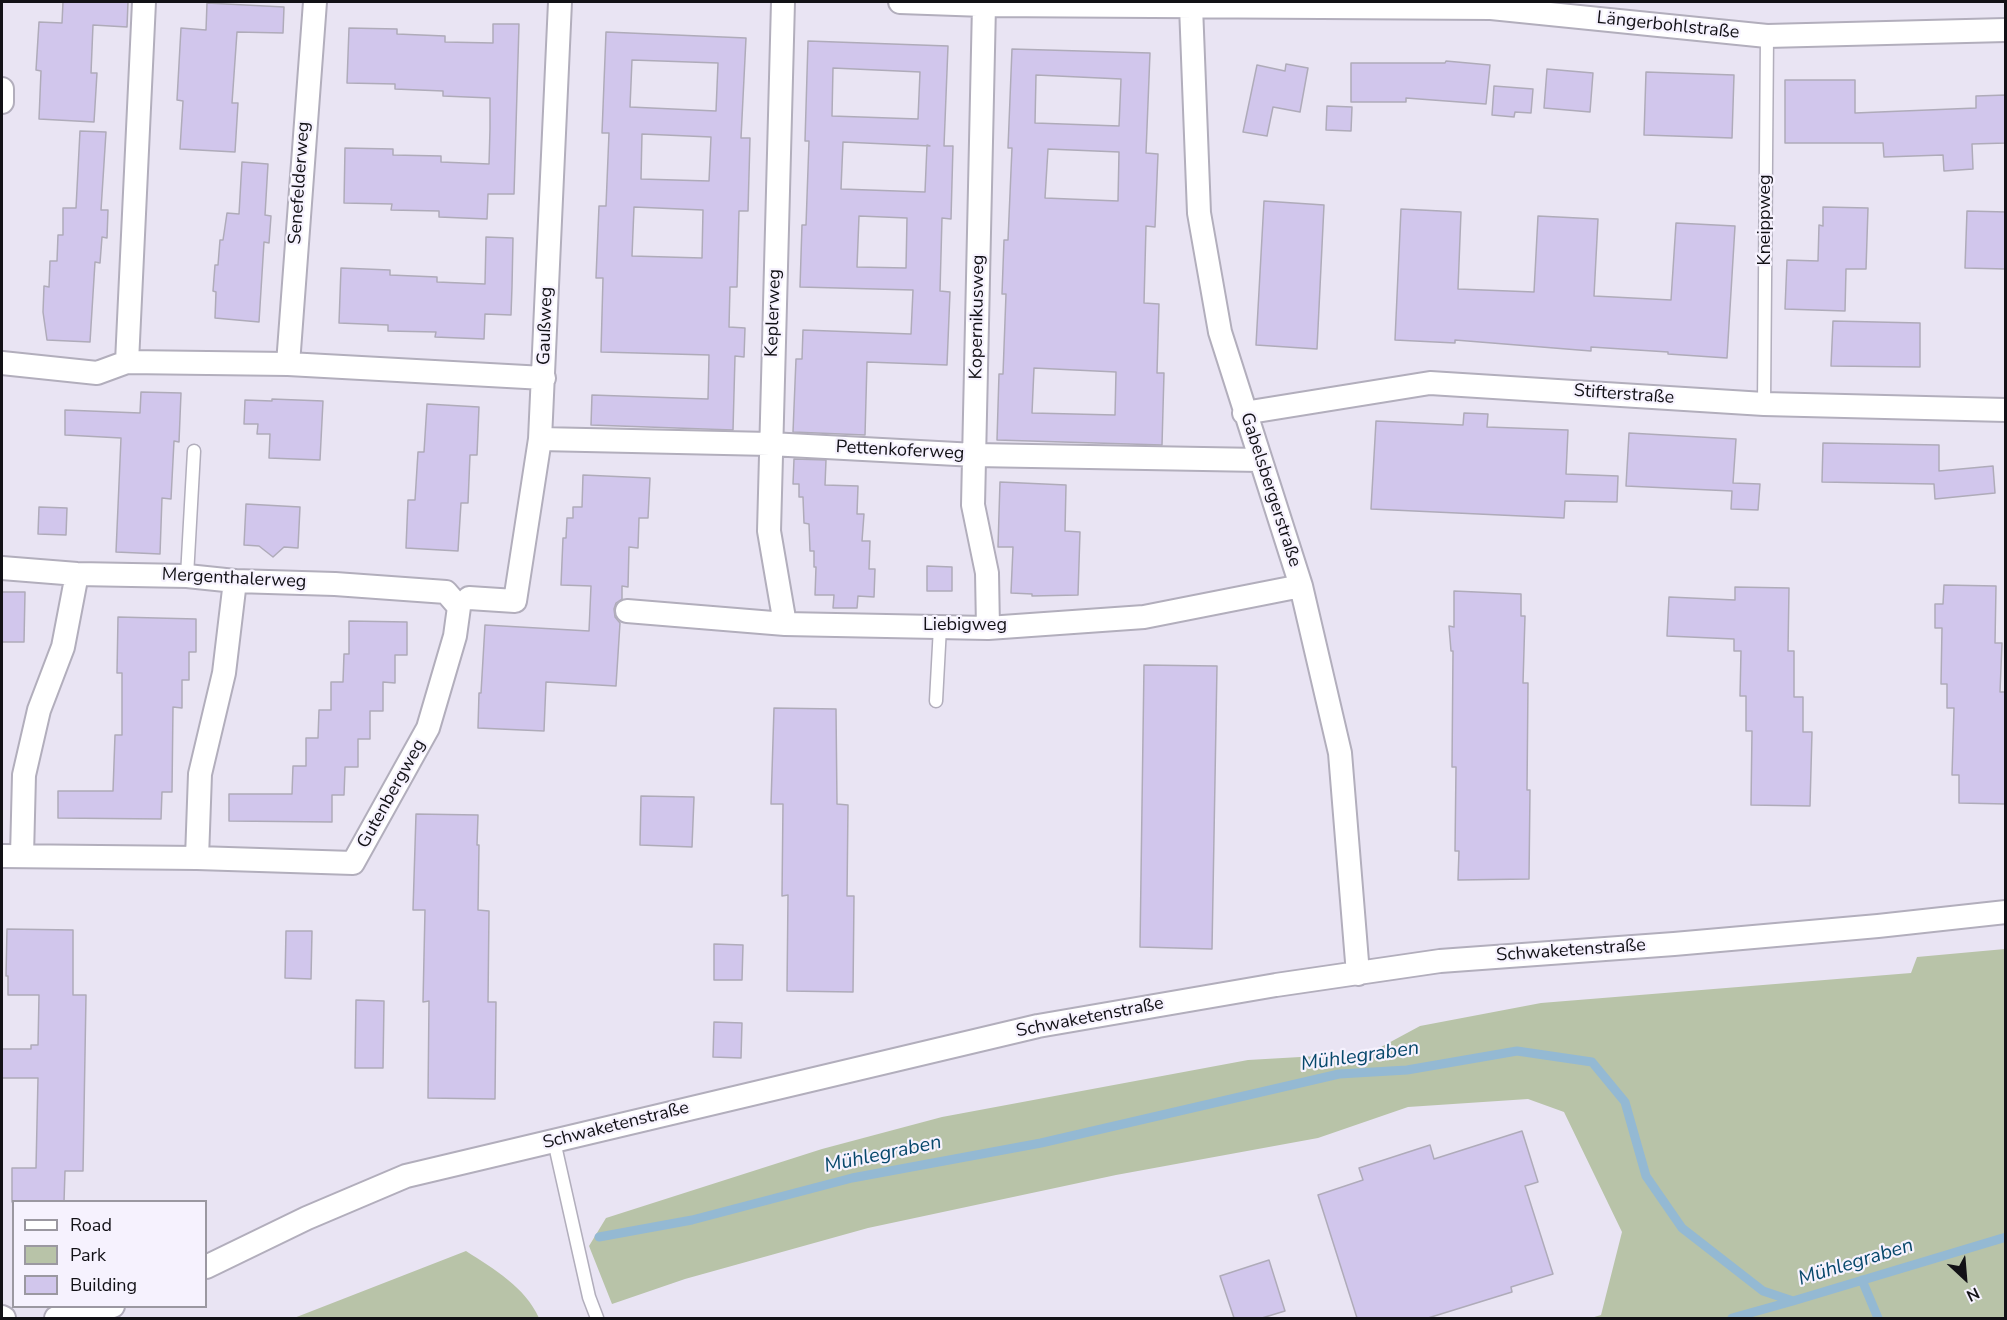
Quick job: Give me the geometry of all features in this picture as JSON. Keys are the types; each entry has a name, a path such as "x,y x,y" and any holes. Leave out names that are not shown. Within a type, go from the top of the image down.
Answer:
{"street":[{"path":"127,362 144,2"},
{"name":"Senefelderweg","path":"288,364 315,2"},
{"name":"Gaußweg","path":"464,602 515,601 540,439 560,2"},
{"name":"Keplerweg","path":"783,2 769,531 785,624"},
{"name":"Längerbohlstraße","path":"900,2 984,5 1491,8 1767,36 2006,30"},
{"name":"Kopernikusweg","path":"984,5 973,505 987,573 988,628"},
{"name":"Gabelsbergerstraße","path":"1191,6 1199,213 1220,332 1301,586 1340,753 1358,974"},
{"path":"2,89 2,102"},
{"path":"2,363 97,373 127,362 288,364 544,378"},
{"name":"Stifterstraße","path":"1244,413 1430,382 1764,404 2006,410"},
{"name":"Pettenkoferweg","path":"540,439 770,444 975,455 1260,460"},
{"name":"Mergenthalerweg","path":"2,568 76,574 187,576 335,584 446,592 464,602"},
{"name":"Gutenbergweg","path":"76,574 63,647 39,710 24,775 12,856 353,863 428,729 464,602"},
{"path":"197,858 200,774 224,673 235,580"},
{"name":"Liebigweg","path":"627,611 785,624 988,628 1144,617 1301,586"},
{"name":"Schwaketenstraße","path":"207,1267 307,1218 406,1176 1038,1026 1276,985 1440,961 1867,927 2006,912"},
{"path":"56,1318 104,1308"},
{"path":"108,1318 124,1308"}],"lane":[{"name":"Kneippweg","path":"1764,404 1767,36"},
{"path":"187,576 194,451"},
{"path":"936,701 940,627"},
{"path":"554,1141 589,1296 597,1318"}],"green space":[{"path":"2005,949 2005,1318 1591,1318 1601,1315 1622,1232 1564,1112 1528,1099 1408,1107 1318,1138 1116,1175 868,1228 685,1279 612,1304 589,1246 606,1218 822,1149 942,1117 1248,1060 1370,1053 1420,1026 1541,1003 1911,973 1917,957"},
{"path":"466,1251 517,1288 526,1297 539,1318 294,1318"}],"building":[{"path":"63,2 128,2 127,27 93,25 91,73 97,73 94,122 39,119 41,71 36,70 39,22 62,23"},
{"path":"207,3 284,7 283,33 237,32 232,103 238,103 235,152 180,149 183,101 177,100 181,28 206,30"},
{"path":"493,24 519,24 514,194 488,194 487,219 439,217 439,211 391,210 392,204 344,203 345,148 393,149 393,155 441,156 441,162 489,164 490,129 490,98 443,96 443,91 395,89 395,84 347,83 349,28 397,29 397,34 445,36 445,42 493,43"},
{"path":"606,32 746,38 741,138 750,138 748,211 739,211 737,287 730,287 729,327 745,328 744,357 735,356 733,430 591,425 592,395 708,399 709,355 601,352 603,278 596,278 599,206 606,206 609,133 602,133","holes":["632,60 718,63 716,111 630,107","642,134 711,137 709,181 641,179","634,207 703,210 702,258 632,256"]},
{"path":"808,41 948,46 944,146 953,146 951,219 942,218 940,291 950,292 947,365 867,362 865,435 793,432 796,359 802,359 803,330 911,334 913,290 800,287 802,225 806,225 809,141 805,141","holes":["833,68 920,72 918,119 832,116","843,142 927,146 925,192 841,189","859,216 907,218 906,268 857,267"]},
{"path":"1012,49 1150,53 1146,153 1158,154 1155,227 1146,226 1144,303 1159,304 1157,373 1164,373 1162,445 997,440 999,374 1003,374 1006,294 1002,294 1004,240 1008,240 1012,148 1008,148","holes":["1036,75 1121,79 1119,126 1035,123","1048,149 1119,152 1118,201 1045,198","1034,368 1116,372 1115,415 1032,413"]},
{"path":"1446,61 1490,65 1486,104 1406,98 1406,102 1351,102 1351,63 1445,63"},
{"path":"1286,64 1308,68 1300,112 1273,107 1267,136 1243,132 1257,65 1285,71"},
{"path":"1547,69 1593,73 1590,112 1544,108"},
{"path":"1646,72 1734,75 1732,138 1644,135"},
{"path":"1785,80 1855,80 1855,113 1976,108 1976,96 2006,95 2006,143 1972,144 1973,169 1944,171 1943,155 1884,157 1883,143 1785,143"},
{"path":"1494,86 1533,89 1531,113 1515,112 1514,117 1492,115"},
{"path":"1327,106 1352,107 1351,131 1326,130"},
{"path":"80,131 106,132 101,210 108,210 107,238 102,237 100,263 95,262 90,342 47,340 43,312 44,286 49,287 50,261 57,261 58,235 63,235 63,208 76,208"},
{"path":"242,162 268,164 265,215 271,216 269,243 264,242 259,322 215,318 216,292 213,291 215,265 218,265 220,240 223,240 227,213 239,214"},
{"path":"1264,201 1324,205 1317,349 1256,345"},
{"path":"1823,207 1868,208 1866,269 1846,269 1845,311 1785,309 1787,260 1818,261 1819,225 1823,226"},
{"path":"1401,209 1461,212 1458,289 1534,292 1538,216 1598,219 1594,296 1671,300 1676,223 1735,226 1727,358 1591,347 1591,351 1455,340 1455,343 1395,340"},
{"path":"1967,211 2006,212 2006,269 1965,268"},
{"path":"486,237 513,238 511,315 485,314 484,339 435,337 436,332 388,331 388,325 339,323 341,268 390,270 390,275 437,277 437,282 485,284"},
{"path":"1833,321 1920,323 1920,367 1831,366"},
{"path":"141,392 181,393 179,442 174,441 171,499 162,498 160,554 116,552 121,438 65,435 65,410 140,413"},
{"path":"272,399 323,401 320,460 269,458 270,434 257,434 258,424 244,424 245,400 272,401"},
{"path":"427,404 479,407 477,455 470,455 468,503 461,503 458,551 406,548 408,500 415,500 418,452 424,452"},
{"path":"1464,413 1488,414 1487,427 1568,430 1566,474 1618,476 1617,502 1565,501 1564,518 1371,509 1376,421 1463,425"},
{"path":"1629,433 1736,439 1733,483 1760,484 1758,510 1731,509 1732,491 1626,486"},
{"path":"1823,443 1939,445 1939,471 1993,466 1995,493 1935,499 1934,484 1822,482"},
{"path":"794,459 826,460 825,485 858,486 857,514 864,514 862,541 870,541 869,569 875,569 874,597 858,596 857,608 833,608 834,595 815,595 814,551 810,551 809,524 804,523 803,497 799,497 799,484 793,484"},
{"path":"583,475 650,478 648,518 639,518 638,548 629,547 628,587 622,586 622,599 616,603 614,609 615,617 620,623 616,686 546,682 544,731 478,728 485,625 589,631 591,586 561,585 563,538 566,538 567,518 573,518 573,507 582,507"},
{"path":"1000,482 1066,485 1065,531 1080,532 1078,595 1032,596 1032,594 1011,593 1013,547 998,547"},
{"path":"246,504 300,507 298,548 284,547 273,557 259,546 244,545"},
{"path":"39,507 67,508 66,535 38,534"},
{"path":"927,566 952,567 952,591 927,591"},
{"path":"1944,585 1996,586 1995,643 2002,643 2000,692 2006,692 2006,804 1959,803 1959,775 1952,775 1954,708 1947,708 1947,684 1941,684 1942,628 1935,628 1935,604 1943,604"},
{"path":"1735,587 1789,588 1788,651 1794,651 1794,697 1803,697 1803,732 1812,732 1810,806 1751,805 1752,731 1746,731 1746,696 1740,696 1741,651 1734,651 1734,639 1667,636 1669,597 1735,600"},
{"path":"1454,591 1521,594 1521,616 1525,616 1523,683 1528,683 1529,879 1458,880 1459,851 1455,851 1456,767 1452,767 1453,651 1451,651 1449,626 1454,627"},
{"path":"2,592 25,592 24,642 2,642"},
{"path":"118,617 196,619 196,652 189,652 189,680 182,680 182,708 173,707 172,792 162,792 161,819 58,818 58,791 113,791 115,735 122,735 122,673 117,673"},
{"path":"349,621 407,622 407,655 395,655 395,683 383,682 383,711 370,711 370,739 358,739 358,767 345,767 344,795 332,795 332,822 229,821 229,794 292,794 293,766 306,766 306,738 318,738 319,710 331,710 331,682 343,682 344,654 349,654"},
{"path":"1144,665 1217,666 1212,949 1140,947"},
{"path":"774,708 836,709 837,804 848,805 847,896 854,896 853,992 787,991 788,895 782,896 783,804 771,804"},
{"path":"641,796 694,797 692,847 640,845"},
{"path":"416,814 478,815 478,910 489,911 488,1002 496,1002 495,1099 428,1098 429,1001 423,1002 425,910 413,910"},
{"path":"7,929 73,930 73,995 86,995 83,1171 65,1171 64,1200 12,1200 12,1168 36,1168 38,1078 2,1078 2,1049 31,1049 31,1045 38,1045 39,995 8,995 8,976 6,976"},
{"path":"286,931 312,931 311,979 285,978"},
{"path":"714,944 743,945 742,980 714,980"},
{"path":"356,1000 384,1001 383,1068 355,1068"},
{"path":"714,1022 742,1023 741,1058 713,1057"},
{"path":"1522,1131 1538,1182 1525,1186 1553,1274 1511,1287 1512,1292 1428,1318 1357,1318 1318,1195 1363,1180 1359,1168 1430,1145 1434,1159"},
{"path":"1269,1260 1285,1311 1262,1318 1234,1318 1220,1276"}],"waterway":[{"name":"Mühlegraben","path":"599,1237 692,1220 852,1178 1041,1143 1339,1074 1407,1070 1517,1051 1592,1062 1625,1102 1646,1176 1682,1228 1763,1291 1793,1301 2006,1237"},
{"path":"1862,1280 1878,1318"},
{"path":"1732,1318 1793,1301"}]}
